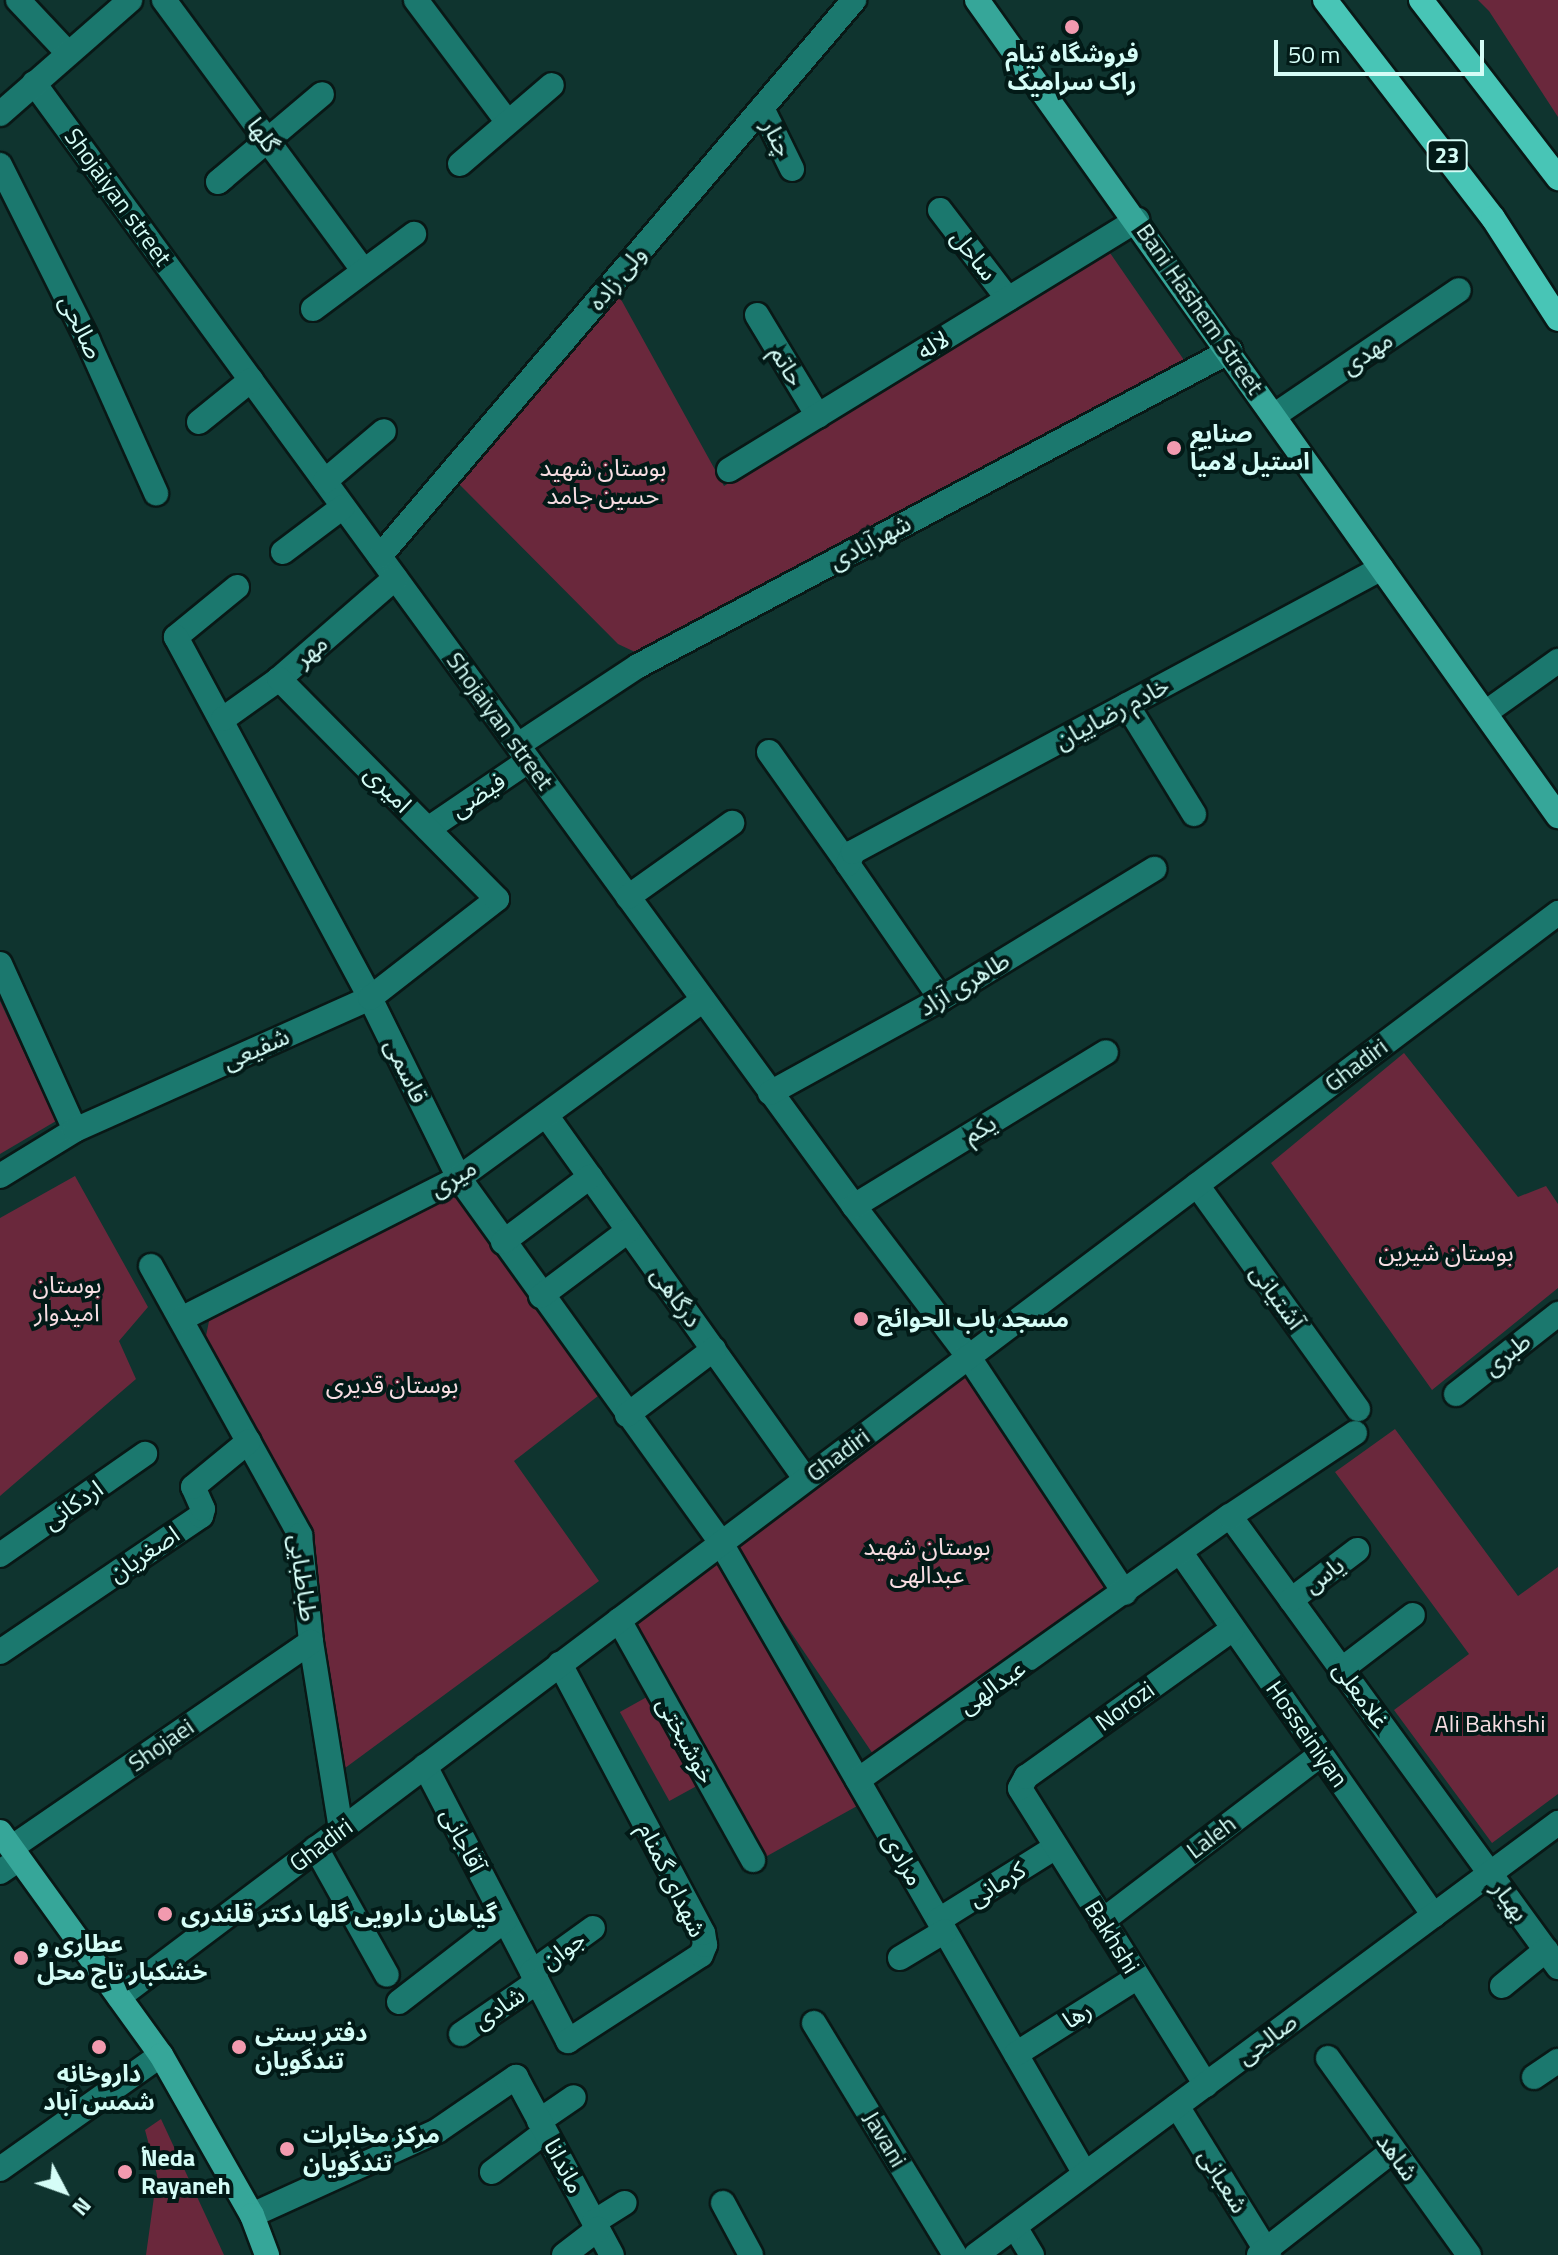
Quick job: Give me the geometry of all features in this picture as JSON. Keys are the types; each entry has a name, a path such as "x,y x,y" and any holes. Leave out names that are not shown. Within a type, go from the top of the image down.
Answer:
{"highway":[{"name":"23","path":"1325,0 1493,218 1558,319"},
{"path":"1421,0 1558,178"}],"main road":[{"name":"Bani Hashem Street","path":"977,0 1137,220 1558,816"},
{"path":"8,1853 161,2055 252,2215 267,2255"}],"street":[{"path":"18,0 68,53"},
{"path":"0,114 130,0"},
{"name":"گلها","path":"164,0 363,270"},
{"path":"416,0 507,121"},
{"name":"ولی زاده","path":"380,556 854,0"},
{"name":"Shojaiyan street","path":"34,83 770,1093 968,1356"},
{"path":"460,164 552,85"},
{"path":"223,178 218,182 322,94"},
{"name":"چنار","path":"762,108 792,169"},
{"name":"صالحی","path":"0,165 88,341 156,493"},
{"name":"ساحل","path":"940,210 1008,299"},
{"name":"لاله","path":"729,470 1137,220"},
{"path":"313,309 414,234"},
{"name":"مهدی","path":"1275,415 1459,290"},
{"name":"حاتم","path":"757,315 818,416"},
{"name":"شهرآبادی","path":"523,753 638,666 1230,351"},
{"path":"199,422 251,380"},
{"path":"325,481 384,431"},
{"path":"283,552 343,507"},
{"name":"خادم رضاییان","path":"848,864 853,852 1382,568"},
{"name":"مهر","path":"223,719 279,679 395,578"},
{"name":"قاسمی","path":"237,587 176,637 223,719 370,998 459,1178 721,1543"},
{"path":"1485,713 1558,661"},
{"name":"امیری","path":"279,679 497,899"},
{"path":"1127,705 1194,814"},
{"path":"769,752 941,999"},
{"name":"فیضی","path":"428,829 523,753"},
{"path":"628,897 732,823"},
{"name":"طاهری آزاد","path":"770,1093 941,999 1154,869"},
{"name":"شفیعی","path":"0,1176 75,1130 370,998 497,899"},
{"name":"Ghadiri","path":"119,1997 1558,913"},
{"path":"0,964 75,1130"},
{"name":"میری","path":"181,1319 459,1178 703,1000"},
{"name":"یکم","path":"854,1206 1106,1052"},
{"name":"درگاهی","path":"546,1115 806,1479"},
{"path":"503,1242 590,1177"},
{"name":"آشتیانی","path":"1197,1185 1357,1421"},
{"path":"541,1296 628,1231"},
{"name":"طباطبایی","path":"151,1266 300,1535 311,1642 341,1829"},
{"name":"طبری","path":"1456,1394 1558,1314"},
{"path":"627,1415 714,1349"},
{"path":"968,1356 1125,1593"},
{"name":"عبدالهی","path":"858,1780 1181,1553 1357,1421"},
{"name":"اصغریان","path":"0,1652 201,1516 203,1509 193,1487 249,1441"},
{"name":"اردکانی","path":"0,1555 145,1454"},
{"name":"غلامعلی","path":"1230,1516 1491,1873"},
{"name":"مرادی","path":"721,1543 1085,2174"},
{"name":"یاس","path":"1291,1600 1357,1550"},
{"name":"Hosseiniyan","path":"1181,1553 1434,1916"},
{"path":"1342,1669 1413,1615"},
{"name":"خوشبختی","path":"619,1620 753,1860"},
{"name":"Norozi","path":"1020,1788 1026,1777 1233,1629"},
{"name":"Shojaei","path":"8,1853 311,1642"},
{"name":"شهدای گمنام","path":"560,1664 703,1933 705,1945 701,1955 568,2041"},
{"name":"Laleh","path":"1102,1921 1321,1754"},
{"name":"آقاجانی","path":"425,1766 568,2041"},
{"name":"Bakhshi","path":"1020,1788 1206,2085"},
{"name":"صالحی","path":"976,2255 1558,1823"},
{"name":"کرمانی","path":"942,1926 1056,1847"},
{"path":"316,1848 387,1975"},
{"name":"بهیار","path":"1491,1873 1552,1959"},
{"path":"399,2002 505,1920"},
{"path":"900,1958 942,1926"},
{"name":"جوان","path":"535,1977 593,1928"},
{"path":"1502,1986 1552,1959"},
{"name":"شادی","path":"461,2034 535,1977"},
{"name":"رها","path":"1016,2054 1138,1977"},
{"name":"Javani","path":"814,2023 955,2255"},
{"path":"0,2169 161,2055"},
{"name":"شاهد","path":"1328,2058 1469,2255"},
{"path":"1534,2077 1558,2061"},
{"name":"ماندانا","path":"252,2215 437,2131 516,2077 612,2255"},
{"path":"492,2172 574,2097"},
{"name":"شعبانی","path":"1177,2106 1265,2253"},
{"path":"1265,2253 1392,2151"},
{"path":"564,2255 625,2203"},
{"path":"723,2203 751,2255"},
{"path":"1015,2227 1032,2255"}],"green space":[{"path":"1478,0 1558,0 1558,117 1489,11"},
{"name":"بوستان شهید حسین جامد","path":"1108,250 1184,360 635,652 618,644 459,484 618,294 724,486"},
{"path":"0,1001 56,1121 0,1154"},
{"name":"بوستان شیرین","path":"1404,1053 1518,1197 1546,1186 1558,1204 1558,1288 1432,1390 1271,1163"},
{"name":"بوستان امیدوار","path":"75,1176 148,1307 119,1341 136,1379 0,1496 0,1218"},
{"name":"بوستان قدیری","path":"458,1192 598,1396 514,1461 599,1581 341,1771 308,1528 205,1341 210,1316"},
{"name":"بوستان شهید عبدالهی","path":"963,1369 1113,1591 872,1753 723,1531"},
{"name":"Ali Bakhshi","path":"1395,1429 1518,1596 1558,1567 1558,1794 1492,1843 1394,1710 1469,1654 1335,1472"},
{"path":"719,1559 856,1807 763,1858 625,1611"},
{"path":"654,1693 703,1782 669,1801 620,1712"},
{"path":"161,2119 224,2255 146,2255 157,2175 145,2130"}],"place":[{"name":"فروشگاه تیام راک سرامیک","path":"1072,27"},
{"name":"صنایع استیل لامیا","path":"1174,448"},
{"name":"مسجد باب الحوائج","path":"861,1319"},
{"name":"گیاهان دارویی گلها دکتر قلندری","path":"165,1914"},
{"name":"عطاری و خشکبار تاج محل","path":"21,1958"},
{"name":"داروخانه شمس آباد","path":"99,2047"},
{"name":"دفتر پستی تندگویان","path":"239,2047"},
{"name":"مرکز مخابرات تندگویان","path":"287,2149"},
{"name":"ٔNeda Rayaneh","path":"125,2172"}]}
